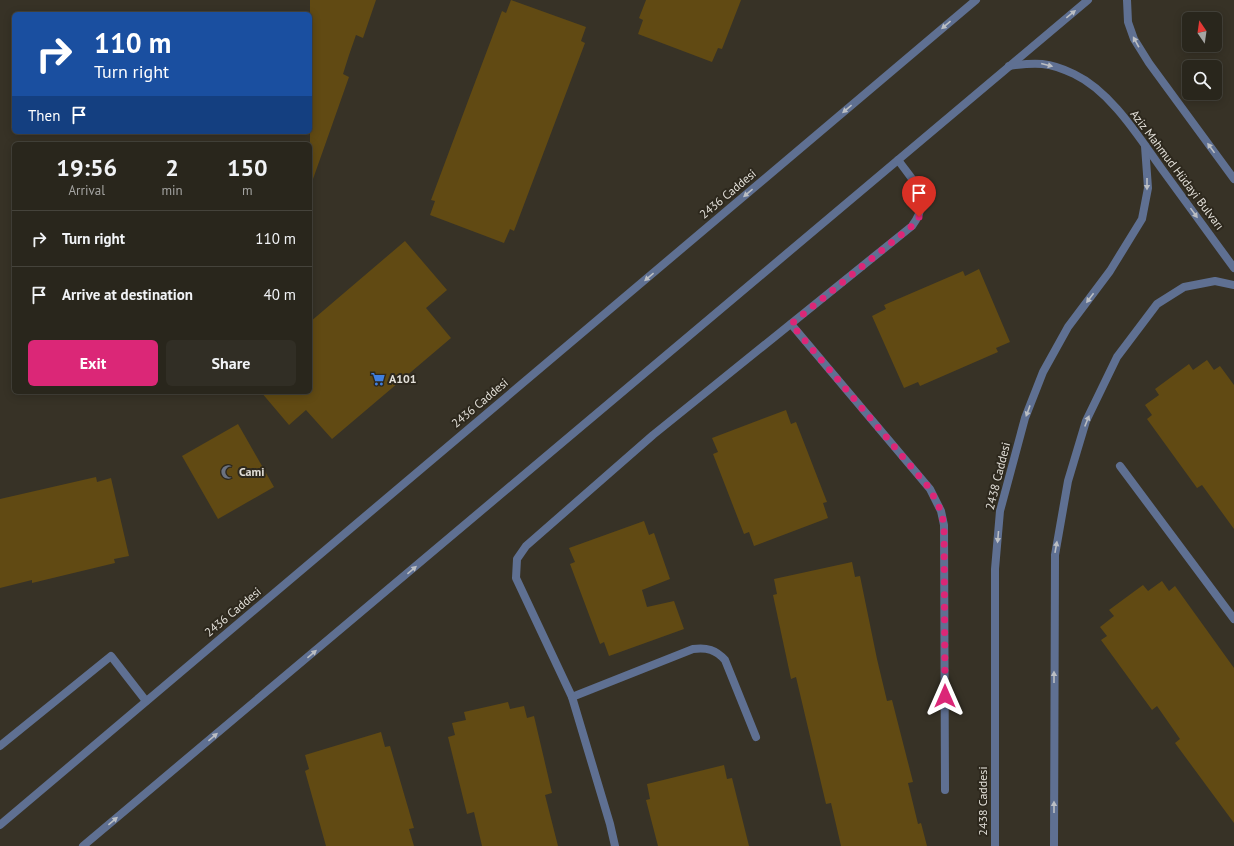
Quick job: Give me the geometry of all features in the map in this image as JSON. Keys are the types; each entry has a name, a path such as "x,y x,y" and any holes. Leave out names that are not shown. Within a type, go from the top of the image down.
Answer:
{"street":[{"name":"2436 Caddesi","path":"0,825 976,0"},
{"path":"83,846 1088,0"},
{"path":"1127,0 1128,22 1134,39 1149,63 1234,179"},
{"name":"Aziz Mahmud Hüdayi Bulvarı","path":"1008,66 1038,62 1075,74 1099,91 1132,126 1234,268"},
{"name":"2438 Caddesi","path":"995,846 995,569 1000,511 1023,425 1043,372 1068,327 1110,271 1142,219 1148,188 1145,146"},
{"path":"615,846 610,824 572,697 516,578 515,567 520,552 653,435 912,226 919,217 922,207 919,190 898,160"},
{"path":"1054,846 1055,555 1068,482 1086,421 1117,357 1157,304 1184,287 1215,281 1234,285"},
{"path":"791,324 930,489 941,511 944,525 945,790"},
{"path":"1120,466 1234,619"},
{"path":"572,697 693,649 710,649 718,652 725,660 756,737"},
{"path":"0,746 111,656 146,702"}],"building":[{"path":"310,0 376,0 363,38 356,35 343,74 349,77 313,179 312,142 310,142 310,134 312,134 312,12 310,12"},
{"path":"511,0 586,27 581,41 585,43 514,231 510,229 504,243 430,215 435,201 431,200 468,101 502,11 506,13"},
{"path":"646,0 741,0 722,49 718,48 712,62 638,34 643,20 639,18"},
{"path":"405,241 447,290 426,308 451,338 332,439 306,410 289,425 263,394 312,394 312,320"},
{"path":"979,269 1010,342 996,348 998,352 920,386 918,382 904,388 872,316 886,309 884,305 963,271 965,276"},
{"path":"1207,360 1214,370 1220,366 1234,385 1234,529 1202,485 1197,488 1147,419 1152,415 1145,405 1159,395 1155,389 1189,364 1193,370"},
{"path":"786,410 791,424 796,422 827,502 823,503 828,518 754,546 749,532 744,534 713,454 718,452 712,438"},
{"name":"Cami","path":"238,424 274,487 218,519 182,456"},
{"path":"96,477 97,482 111,478 129,556 114,559 115,563 32,583 32,580 0,588 0,499"},
{"path":"644,521 649,535 654,533 670,579 642,590 647,607 674,601 684,629 609,656 604,642 600,644 570,564 575,562 569,548"},
{"path":"852,562 855,577 860,576 887,701 892,700 913,782 908,783 918,824 921,823 927,846 841,846 831,803 826,804 796,677 791,679 773,595 777,594 774,579"},
{"path":"1162,581 1169,591 1175,586 1234,668 1234,823 1175,743 1180,739 1157,706 1152,710 1101,640 1107,636 1100,627 1114,616 1109,610 1143,585 1148,591"},
{"path":"508,702 510,709 524,706 527,718 534,716 552,793 545,795 558,846 482,846 474,812 467,814 448,737 455,735 452,723 466,720 464,712"},
{"path":"381,732 385,747 390,746 414,828 409,829 414,846 326,846 305,771 309,769 305,755"},
{"path":"724,765 727,779 732,778 749,846 658,846 646,800 650,799 647,784"}],"place":[{"name":"A101","path":"378,379"},
{"name":"Cami","path":"228,472"}],"route":[{"path":"919,217 912,226 791,324 930,489 941,511 944,525 945,696"}]}
